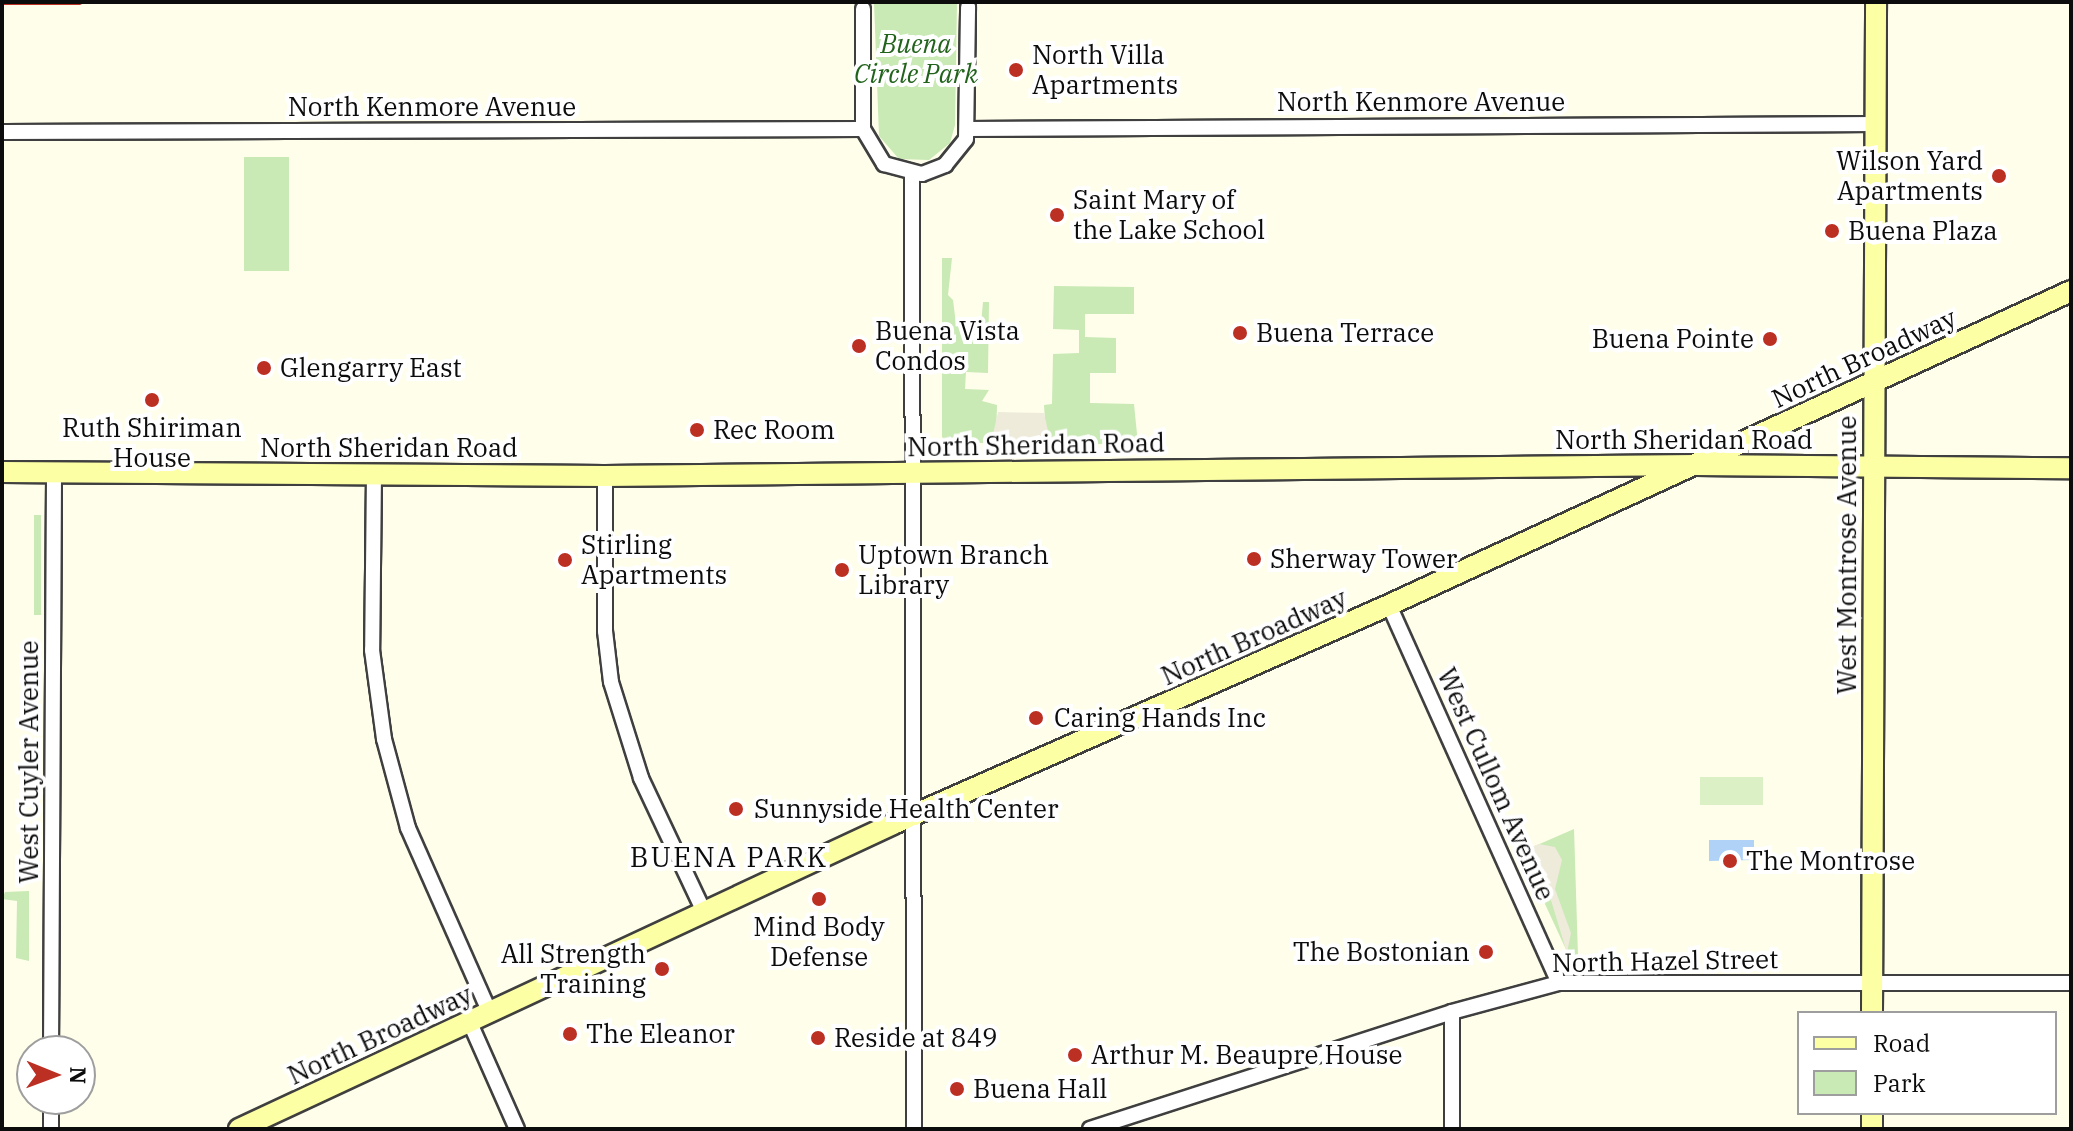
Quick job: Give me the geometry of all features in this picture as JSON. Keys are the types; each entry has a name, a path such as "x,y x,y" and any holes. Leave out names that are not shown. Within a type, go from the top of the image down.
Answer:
{"main road":[{"name":"West Montrose Avenue","path":"1872,1011 1876,2"},
{"name":"North Broadway","path":"239,1129 913,815 1389,605 2071,291"},
{"name":"North Sheridan Road","path":"2,472 605,476 1696,465 2071,468"}],"street":[{"path":"863,9 863,129 884,164 912,174 930,173 958,155 967,129 968,7"},
{"name":"North Kenmore Avenue","path":"967,129 1876,124"},
{"name":"North Kenmore Avenue","path":"2,132 863,129"},
{"path":"912,174 914,1129"},
{"name":"West Cuyler Avenue","path":"51,1035 54,472"},
{"path":"374,473 372,650 384,739 408,828 490,1013"},
{"path":"605,476 605,631 611,682 641,778 705,914"},
{"name":"West Cullom Avenue","path":"1389,605 1559,983"},
{"name":"North Hazel Street","path":"1090,1129 1452,1012 1559,983 2071,983"},
{"path":"1452,1012 1452,1129"},
{"path":"470,1023 517,1129"},
{"path":"1146,1112 1146,1129"}],"green space":[{"name":"Buena Circle Park","path":"874,2 957,2 955,125 950,143 929,160 899,159 879,136"},
{"path":"244,157 289,157 289,271 244,271"},
{"path":"942,258 952,258 948,295 953,300 956,324 981,324 983,302 989,302 988,373 966,372 965,389 989,390 982,401 997,405 996,437 991,443 948,443 942,437"},
{"path":"1054,286 1134,287 1134,314 1085,314 1085,337 1116,338 1116,373 1090,373 1090,403 1134,404 1138,444 1051,444 1046,438 1044,405 1052,404 1053,354 1079,353 1079,330 1053,329"},
{"path":"34,515 41,515 41,615 34,615"},
{"path":"1700,777 1763,777 1763,805 1700,805"},
{"path":"1574,829 1578,957 1569,956 1521,852"},
{"path":"29,891 29,961 16,958 17,901 2,899 5,892"}],"shaded area":[{"path":"998,412 1044,413 1051,444 991,443"},
{"path":"1539,844 1555,847 1562,860 1555,889 1571,933 1567,953 1547,887 1528,861 1529,848"}],"water":[{"path":"1709,840 1754,840 1754,860 1709,861"}],"railway":[{"path":"2,2 79,2"}],"place":[{"name":"North Villa Apartments","path":"1016,70"},
{"name":"Wilson Yard Apartments","path":"1999,176"},
{"name":"Saint Mary of the Lake School","path":"1057,215"},
{"name":"Buena Plaza","path":"1832,231"},
{"name":"Buena Terrace","path":"1240,333"},
{"name":"Buena Pointe","path":"1770,339"},
{"name":"Buena Vista Condos","path":"859,346"},
{"name":"Glengarry East","path":"264,368"},
{"name":"Ruth Shiriman House","path":"152,400"},
{"name":"Rec Room","path":"697,430"},
{"name":"Sherway Tower","path":"1254,559"},
{"name":"Stirling Apartments","path":"565,560"},
{"name":"Uptown Branch Library","path":"842,570"},
{"name":"Caring Hands Inc","path":"1036,718"},
{"name":"Sunnyside Health Center","path":"736,809"},
{"name":"The Montrose","path":"1730,861"},
{"name":"Mind Body Defense","path":"819,899"},
{"name":"The Bostonian","path":"1486,952"},
{"name":"All Strength Training","path":"662,969"},
{"name":"The Eleanor","path":"570,1034"},
{"name":"Reside at 849","path":"818,1038"},
{"name":"Arthur M. Beaupre House","path":"1075,1055"},
{"name":"Buena Hall","path":"957,1089"}],"district":[{"name":"BUENA PARK","path":"729,857"}]}
